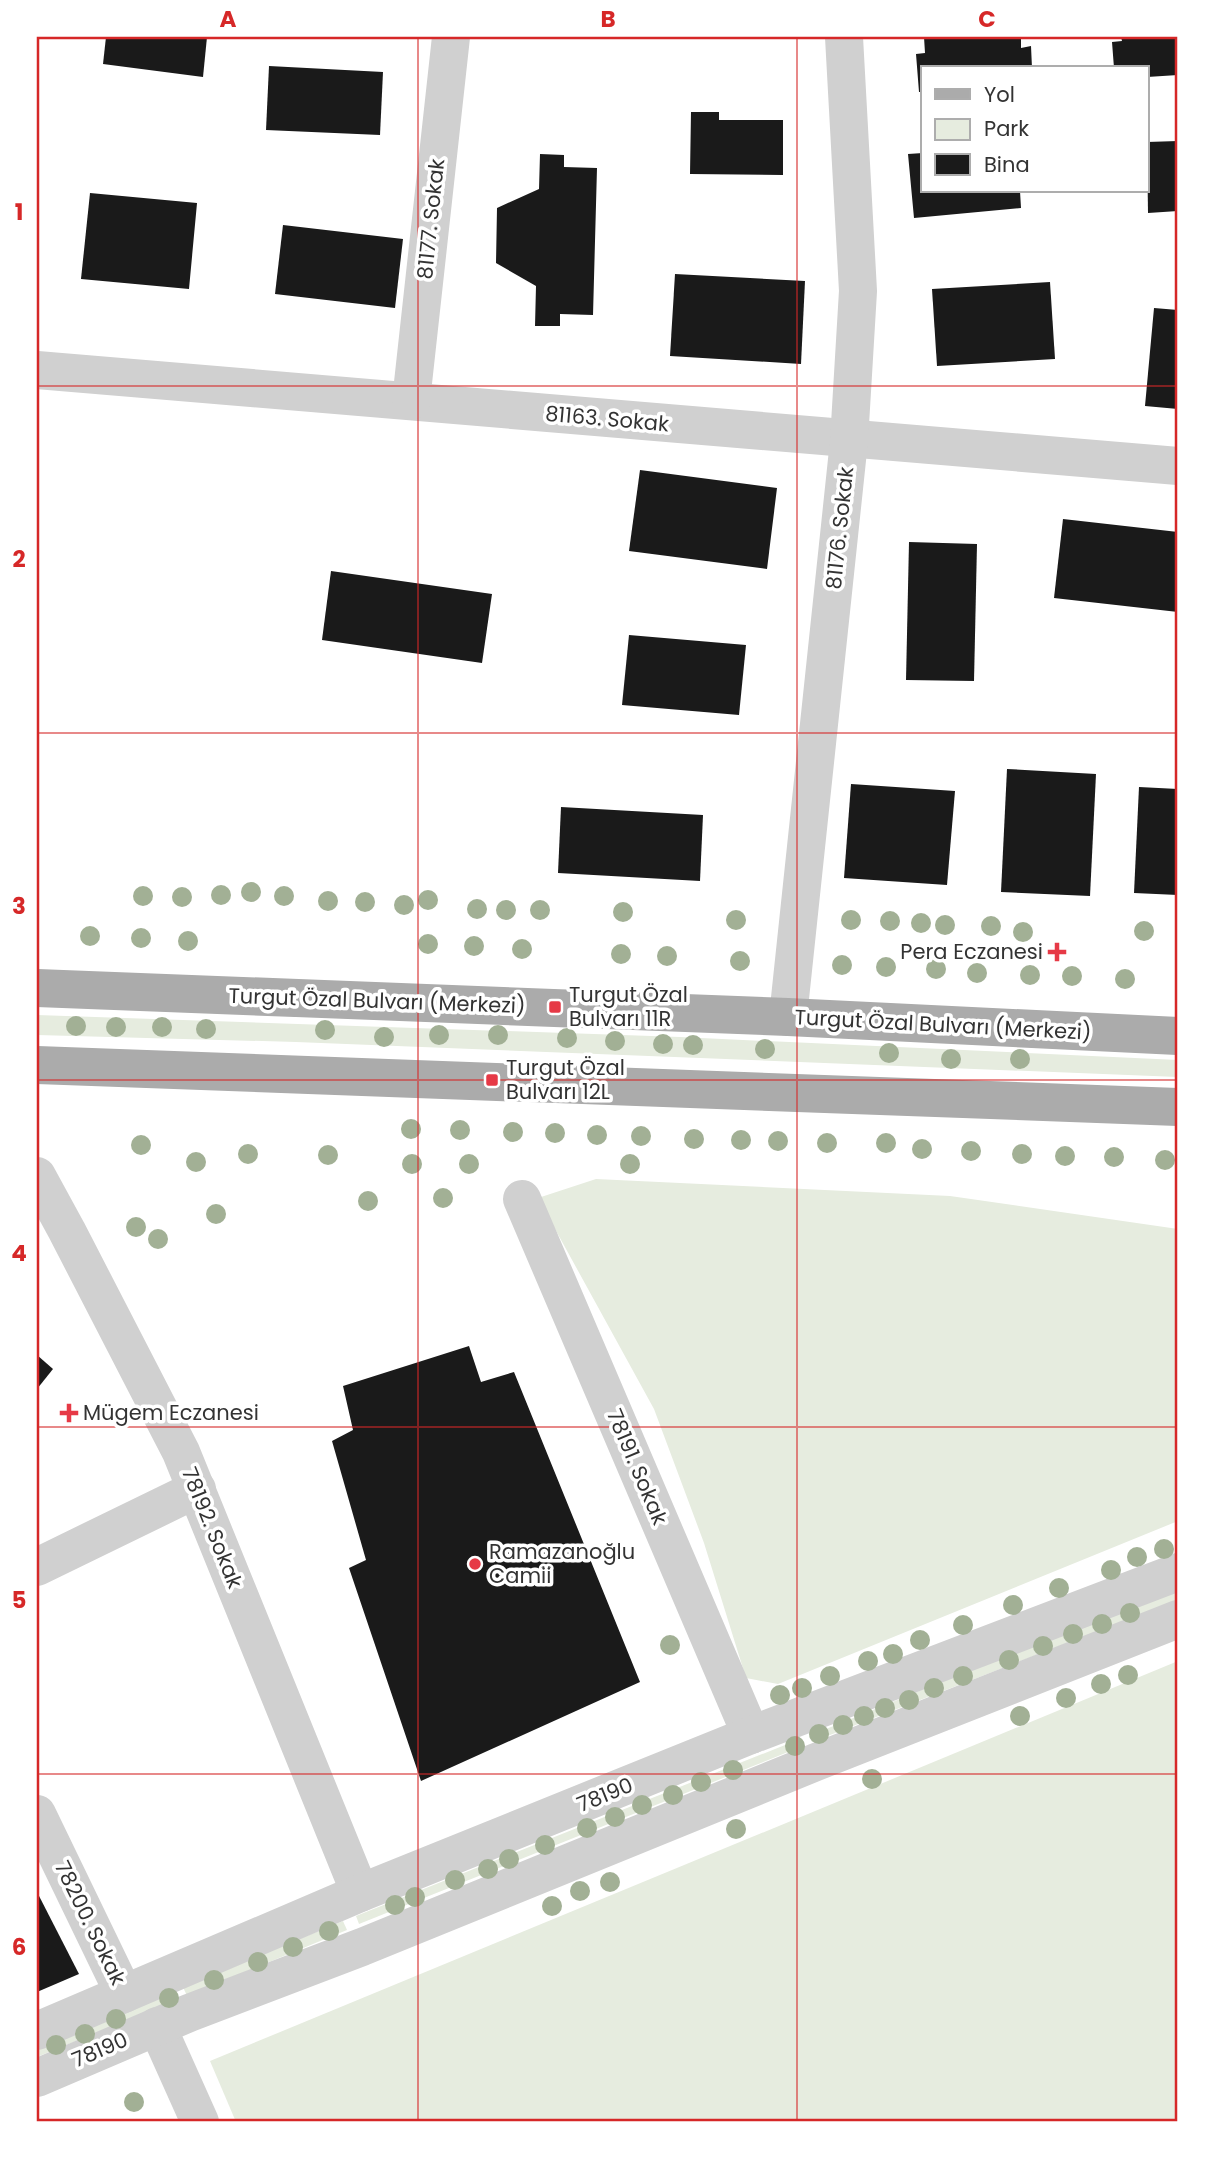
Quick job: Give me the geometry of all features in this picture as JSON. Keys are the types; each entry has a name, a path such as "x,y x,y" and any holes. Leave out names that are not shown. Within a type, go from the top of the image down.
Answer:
{"main road":[{"name":"Turgut Özal Bulvarı (Merkezi)","path":"37,988 788,1017 1178,1036"},
{"path":"37,1065 1178,1107"}],"street":[{"name":"81177. Sokak","path":"411,401 451,37"},
{"name":"81176. Sokak","path":"788,1017 849,441 858,291 844,37"},
{"name":"81163. Sokak","path":"37,370 849,441 1178,466"},
{"name":"78192. Sokak","path":"37,1176 181,1452 360,1894"},
{"name":"78191. Sokak","path":"522,1199 751,1735"},
{"path":"37,1566 197,1489"},
{"name":"78190","path":"37,2031 360,1894 751,1735 1178,1572"},
{"name":"78190","path":"37,2078 157,2026 362,1947 816,1762 1178,1619"},
{"name":"78200. Sokak","path":"37,1814 124,1994"},
{"path":"157,2026 200,2122"}],"green space":[{"path":"37,1015 680,1037 1178,1060 1178,1077 296,1042 37,1035"},
{"path":"596,1179 950,1196 1178,1229 1178,1521 778,1684 746,1678 704,1543 654,1409 538,1198"},
{"path":"1178,1591 1178,1600 812,1742 809,1736 973,1669"},
{"path":"1178,1661 1178,2122 236,2122 210,2061"},
{"path":"800,1739 803,1746 359,1924 356,1916"},
{"path":"343,1921 347,1930 187,1996 183,1987"},
{"path":"173,1991 176,2000 37,2057 37,2049"}],"building":[{"path":"106,37 207,37 203,77 103,64"},
{"path":"924,37 1021,37 1021,48 1031,46 1032,66 921,66 919,92 916,54 925,53"},
{"path":"1121,37 1178,37 1178,75 1148,77 1148,66 1114,66 1112,42 1122,41"},
{"path":"269,66 383,72 380,135 266,130"},
{"path":"691,112 719,112 719,120 783,120 783,175 690,174"},
{"path":"1178,141 1178,211 1148,213 1148,142"},
{"path":"921,153 921,192 1020,192 1021,208 914,218 908,154"},
{"path":"540,154 564,155 564,167 597,168 593,315 560,314 560,326 535,326 536,286 496,263 497,208 539,189"},
{"path":"90,193 197,203 189,289 81,279"},
{"path":"283,225 403,239 395,308 275,294"},
{"path":"675,274 805,281 801,364 670,356"},
{"path":"1050,282 1055,359 937,366 932,289"},
{"path":"1154,308 1178,310 1178,409 1145,406"},
{"path":"640,470 777,488 767,569 629,551"},
{"path":"1063,519 1178,532 1178,612 1054,598"},
{"path":"909,542 977,544 974,681 906,680"},
{"path":"331,571 492,594 482,663 322,640"},
{"path":"629,635 746,645 739,715 622,705"},
{"path":"1007,769 1096,774 1090,896 1001,892"},
{"path":"851,784 955,791 947,885 844,878"},
{"path":"1139,787 1178,789 1178,895 1134,893"},
{"path":"561,807 703,815 700,881 558,873"},
{"name":"Ramazanoğlu Camii","path":"469,1346 481,1382 514,1372 640,1682 421,1781 349,1568 366,1560 332,1441 353,1430 343,1386"},
{"path":"37,1355 53,1369 37,1389"},
{"path":"37,1892 79,1974 37,1992"}],"place":[{"name":"Pera Eczanesi","path":"1057,952"},
{"name":"Turgut Özal Bulvarı 11R","path":"555,1007"},
{"name":"Turgut Özal Bulvarı 12L","path":"492,1080"},
{"name":"Mügem Eczanesi","path":"69,1413"},
{"name":"Ramazanoğlu Camii","path":"475,1564"}]}
